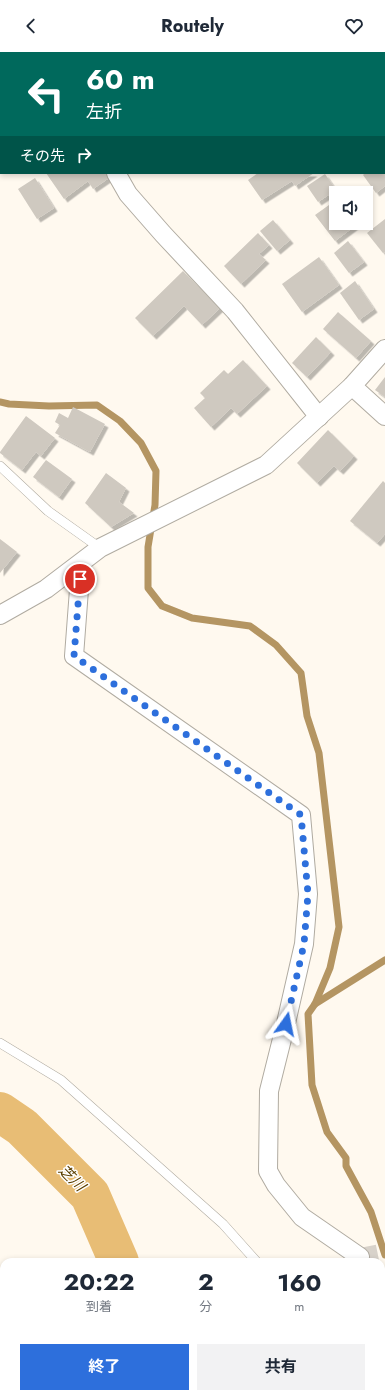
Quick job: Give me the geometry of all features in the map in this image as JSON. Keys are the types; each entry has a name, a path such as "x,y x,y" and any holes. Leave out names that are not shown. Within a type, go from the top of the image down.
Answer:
{"street":[{"path":"117,174 128,194 235,311 319,417"},
{"path":"0,615 46,589 100,548 266,465 352,386 385,349"},
{"path":"352,386 385,416"},
{"path":"81,563 74,656 301,815 308,894 304,944 269,1091 268,1171 276,1185 302,1217 360,1257"}],"lane":[{"path":"0,466 48,511 100,548"},
{"path":"0,1043 61,1080 223,1224 253,1258"}],"building":[{"path":"47,174 107,174 109,178 93,189 88,181 64,199"},
{"path":"257,174 313,174 295,186 292,181 262,200 248,180"},
{"path":"325,174 333,186 329,186 329,195 318,202 307,186"},
{"path":"364,174 385,174 385,186 376,193 373,186 371,186 363,175"},
{"path":"35,178 54,208 37,219 18,189"},
{"path":"329,205 329,230 350,230 335,241 315,215"},
{"path":"385,219 385,252 383,253 367,233 373,230 373,228"},
{"path":"273,220 290,240 277,251 260,231"},
{"path":"258,233 269,245 259,254 266,260 241,284 224,266"},
{"path":"348,241 364,262 349,273 334,253"},
{"path":"319,257 339,285 302,312 282,284"},
{"path":"183,271 220,308 202,325 184,306 153,336 135,318"},
{"path":"355,281 374,309 359,320 340,293"},
{"path":"338,312 371,341 356,358 323,329"},
{"path":"316,337 331,352 307,377 292,363"},
{"path":"243,360 267,386 237,414 231,408 211,427 194,408 205,398 200,393 224,370 228,374"},
{"path":"385,377 385,397 375,390"},
{"path":"73,407 105,424 90,452 55,433 60,425 55,422 59,413 68,418"},
{"path":"26,416 55,438 41,456 36,452 22,470 0,452"},
{"path":"328,430 354,456 340,471 334,466 317,483 297,463"},
{"path":"46,460 72,479 59,497 33,477"},
{"path":"106,473 126,488 119,502 134,513 111,527 85,503"},
{"path":"383,481 385,483 385,534 377,543 350,521"},
{"path":"0,539 17,552 0,573"}],"waterway":[{"path":"0,402 9,404 49,406 97,405 120,421 141,443 156,471 155,505 148,547 148,588 162,606 192,618 250,626 276,645 301,673 307,716 319,753 339,927 330,968 315,1004 308,1014 312,1085 327,1132 346,1158 346,1166 371,1212 385,1255"},
{"path":"315,1004 385,960"},
{"name":"芝川","path":"0,1112 22,1127 90,1195 117,1258"}],"tunnel":[{"path":"360,1257 385,1252"}],"route":[{"path":"80,579 74,656 301,815 308,894 304,944 286,1024"}]}
